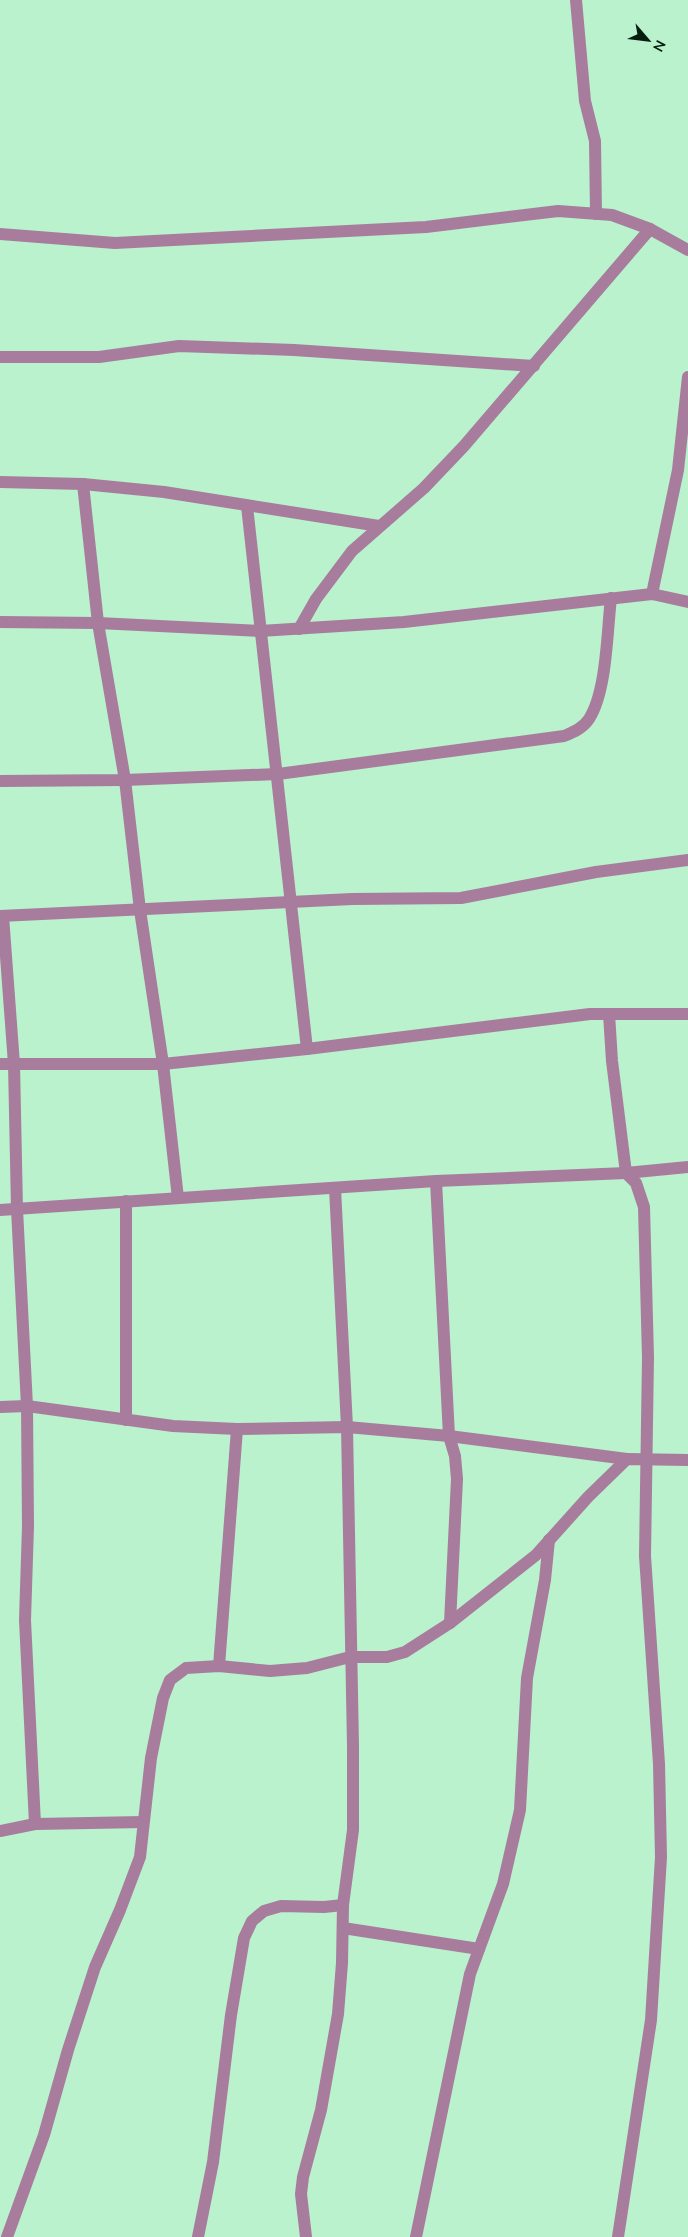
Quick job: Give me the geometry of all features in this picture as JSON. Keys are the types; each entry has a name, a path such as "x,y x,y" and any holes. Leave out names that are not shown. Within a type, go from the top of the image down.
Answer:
{"street":[{"path":"576,0 586,101 596,148 596,214"},
{"path":"0,234 115,243 426,227 558,211 612,215 650,230 688,250"},
{"path":"299,629 316,599 352,551 424,488 464,446 650,230"},
{"path":"0,357 99,357 179,346 294,350 534,366"},
{"path":"652,594 678,470 688,377"},
{"path":"0,482 83,484 164,492 379,526"},
{"path":"83,484 98,622 125,780 140,910 163,1064 178,1198"},
{"path":"247,506 307,1049"},
{"path":"0,622 98,622 260,631 404,622 652,594 688,602"},
{"path":"0,781 125,780 278,774 564,736 579,730 589,720 598,700 611,598"},
{"path":"35,1824 25,1620 28,1526 27,1406 17,1209 14,1064 2,916 352,898 461,898 596,872 688,860"},
{"path":"0,1064 163,1064 307,1049 590,1014 688,1014"},
{"path":"608,1014 626,1173 636,1183 644,1208 648,1357 648,1460 645,1556 659,1764 661,1857 651,2020 618,2237"},
{"path":"0,1210 436,1181 626,1173 688,1167"},
{"path":"436,1181 449,1436 455,1456 457,1479 450,1623"},
{"path":"306,2237 301,2194 303,2177 321,2110 338,2014 343,1905 353,1830 347,1427 335,1188"},
{"path":"126,1201 126,1420"},
{"path":"0,1407 27,1406 172,1426 237,1429 347,1427 449,1436 627,1459 688,1460"},
{"path":"219,1666 237,1429"},
{"path":"7,2237 44,2135 68,2050 95,1968 140,1857 154,1741 163,1698 170,1680 186,1668 219,1666 270,1671 307,1668 350,1657 387,1658 405,1652 450,1623 536,1555 588,1497 627,1459"},
{"path":"416,2237 470,1974 503,1884 520,1810 528,1678 545,1580 549,1540"},
{"path":"0,1831 35,1824 143,1822"},
{"path":"198,2237 213,2162 230,2015 244,1938 252,1922 264,1911 281,1906 324,1907 343,1905"},
{"path":"343,1928 480,1949"}]}
